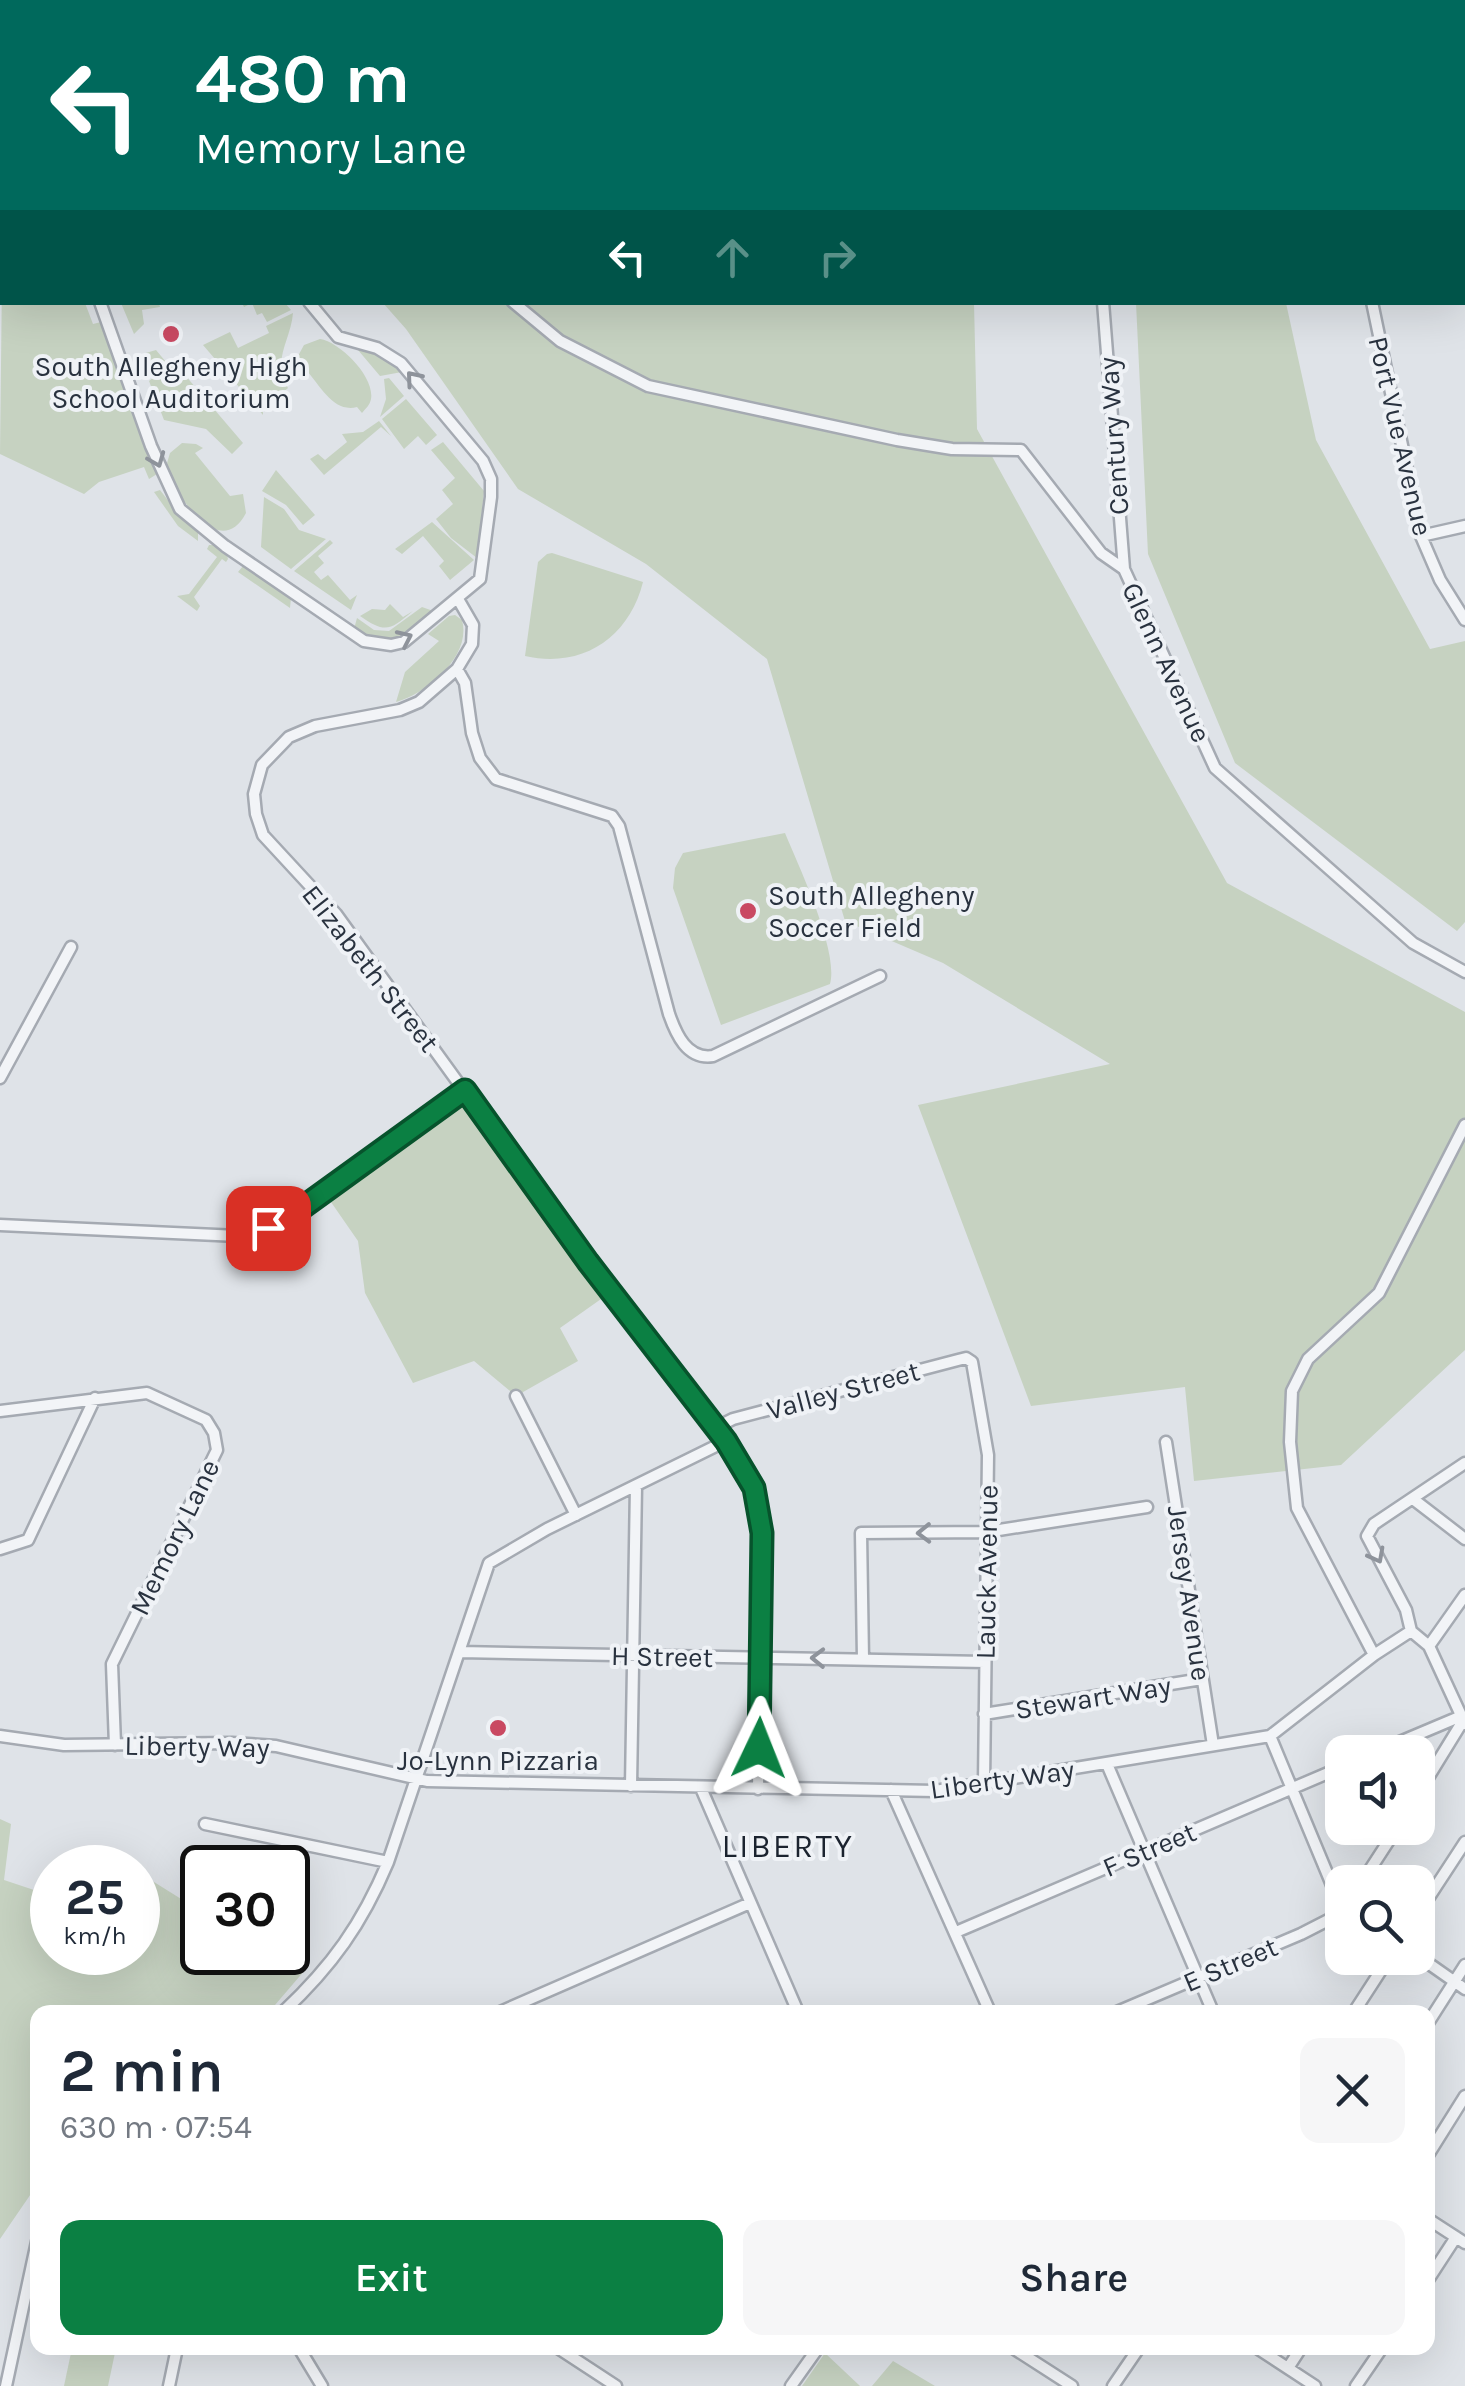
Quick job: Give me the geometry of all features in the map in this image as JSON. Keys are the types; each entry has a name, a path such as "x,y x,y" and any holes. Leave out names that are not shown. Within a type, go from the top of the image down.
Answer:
{"street":[{"path":"101,305 169,489 180,509 203,530 364,642 404,642 480,579 491,479 483,460 401,363 377,348 338,337 311,305"},
{"name":"Glenn Avenue","path":"517,305 560,342 648,386 897,440 952,449 1020,450 1101,553 1124,569 1216,768 1413,943 1465,972"},
{"name":"Century Way","path":"1103,305 1124,569"},
{"name":"Port Vue Avenue","path":"1373,305 1421,536 1452,603 1465,620"},
{"path":"1421,536 1465,526"},
{"path":"458,599 473,626 472,644 457,669 465,684 480,758 496,779 612,816 619,826 668,1014 677,1036 692,1053 704,1058 713,1056 880,976"},
{"path":"1452,603 1465,600"},
{"name":"Elizabeth Street","path":"457,669 418,702 400,710 315,726 289,737 262,765 254,794 262,834 336,914 588,1262 726,1441 754,1488 759,1504 762,1657 758,1789"},
{"path":"0,1078 71,947"},
{"path":"0,1225 238,1236 268,1228 299,1210 465,1090"},
{"path":"1374,1655 1296,1508 1290,1442 1292,1392 1308,1360 1379,1293 1465,1125"},
{"name":"Valley Street","path":"715,1428 733,1419 958,1360 966,1358 972,1362"},
{"name":"Lauck Avenue","path":"972,1362 988,1455 984,1784"},
{"name":"Memory Lane","path":"0,1411 129,1394 157,1395 206,1420 214,1433 217,1450 112,1664 115,1745"},
{"path":"516,1396 576,1515"},
{"path":"0,1549 28,1540 94,1398"},
{"path":"290,2005 337,1956 368,1910 388,1862 489,1563 547,1529 726,1441"},
{"name":"Jersey Avenue","path":"1166,1442 1213,1745"},
{"path":"1463,1720 1428,1646 1411,1631 1406,1610 1367,1536 1374,1524 1465,1463"},
{"path":"630,1786 636,1486"},
{"path":"1413,1499 1463,1534"},
{"path":"863,1659 861,1534 986,1532 1147,1507"},
{"path":"1428,1646 1465,1594"},
{"name":"Liberty Way","path":"0,1736 64,1745 276,1746 416,1779 935,1791 1270,1736 1411,1631"},
{"name":"H Street","path":"460,1652 985,1662"},
{"name":"Stewart Way","path":"984,1714 1202,1679"},
{"path":"1422,1735 1463,1720"},
{"path":"1435,1766 1463,1720"},
{"path":"1270,1736 1325,1869"},
{"path":"1107,1764 1210,2005"},
{"name":"F Street","path":"956,1932 1325,1774"},
{"path":"701,1788 795,2005"},
{"path":"891,1790 985,2005"},
{"path":"205,1824 388,1862"},
{"path":"1435,1888 1465,1842"},
{"path":"516,2005 750,1903"},
{"name":"E Street","path":"1133,2005 1325,1921"},
{"path":"1435,2012 1465,1965"},
{"path":"1435,1968 1465,1989"},
{"path":"1359,2005 1379,1975"},
{"path":"1435,2144 1465,2096"},
{"path":"1435,2224 1460,2240 1435,2271"},
{"path":"6,2386 30,2274"},
{"path":"169,2386 176,2355"},
{"path":"303,2355 322,2386"},
{"path":"569,2355 616,2386"},
{"path":"791,2386 813,2355"},
{"path":"1024,2355 1072,2386"},
{"path":"1113,2386 1133,2355"},
{"path":"1268,2355 1315,2386"},
{"path":"1288,2368 1296,2355"},
{"path":"1356,2386 1377,2355"}],"green space":[{"path":"2,305 86,305 93,324 101,322 157,474 149,479 144,467 99,482 84,494 0,454"},
{"path":"122,305 160,305 142,310 144,324 134,334"},
{"path":"253,305 287,305 291,310 267,322 262,313 257,315"},
{"path":"385,305 974,305 977,429 1227,883 1465,1012 1465,1350 1341,1465 1194,1481 1185,1387 1031,1406 918,1105 1110,1064 943,963 845,921 767,659 646,564 518,489 406,329"},
{"path":"1136,305 1286,305 1316,440 1430,649 1465,641 1465,922 1457,931 1235,763 1148,554"},
{"path":"293,313 281,368 288,388 263,410 263,415 203,345 230,332 238,348 269,333 266,326"},
{"path":"320,339 346,354 368,381 371,399 362,413 357,407 335,402 307,371 298,370 298,356 304,345"},
{"path":"156,350 166,362 148,378 139,355"},
{"path":"358,350 378,354 402,372 380,376"},
{"path":"173,361 243,443 232,454 206,429 164,420 149,381"},
{"path":"389,378 404,396 380,417 386,399 384,379"},
{"path":"406,399 437,435 426,445 418,436 404,449 382,419"},
{"path":"379,421 391,436 381,427 324,475 310,459 318,454 325,460 347,442 342,434 363,432"},
{"path":"443,442 484,491 477,558 451,538 436,519 453,504 442,490 455,478 431,450"},
{"path":"182,443 203,448 195,453 230,496 243,494 246,513 235,527 223,531 210,527 187,505 167,463 170,453"},
{"path":"276,470 315,515 303,525 286,505 262,491"},
{"path":"160,490 198,532 198,541 178,526 154,492"},
{"path":"264,497 284,509 299,530 326,539 291,569 261,547"},
{"path":"432,522 474,560 450,580 439,566 444,561 423,536 402,554 395,549"},
{"path":"330,540 333,543 318,556 324,563 314,572 321,580 328,575 350,600 357,595 351,610 294,571"},
{"path":"209,545 226,552 228,559 222,559 194,597 200,606 197,611 177,596 189,594 217,557 207,549"},
{"path":"552,553 643,582 627,619 600,645 566,658 525,656 538,562"},
{"path":"243,566 291,598 290,608 238,572"},
{"path":"390,604 403,617 413,611 388,627 360,616 372,609 385,610"},
{"path":"422,607 436,612 398,637 377,639 354,629 357,618 374,630 389,631"},
{"path":"455,615 462,620 463,633 454,659 434,681 396,702 405,672 439,641 428,634"},
{"name":"South Allegheny Soccer Field","path":"785,833 829,951 830,984 721,1025 673,888 675,868 683,853"},
{"path":"465,1091 611,1292 560,1328 578,1361 516,1396 474,1361 413,1383 365,1293 358,1241 324,1192"},
{"path":"0,1819 11,1824 4,1880 30,1889 30,1975 160,1975 160,1886 180,1898 180,1975 301,1975 275,2005 30,2005 30,2195 0,2239"},
{"path":"71,2355 115,2355 108,2386 64,2386"},
{"path":"827,2355 860,2386 802,2386"},
{"path":"893,2361 935,2386 872,2386"}],"place":[{"name":"South Allegheny High School Auditorium","path":"171,334"},
{"name":"South Allegheny Soccer Field","path":"748,911"},
{"name":"Jo-Lynn Pizzaria","path":"498,1728"}],"district":[{"name":"LIBERTY","path":"788,1846"}],"route":[{"path":"268,1228 299,1210 465,1090 588,1262 726,1441 754,1488 762,1533 759,1748"}]}
